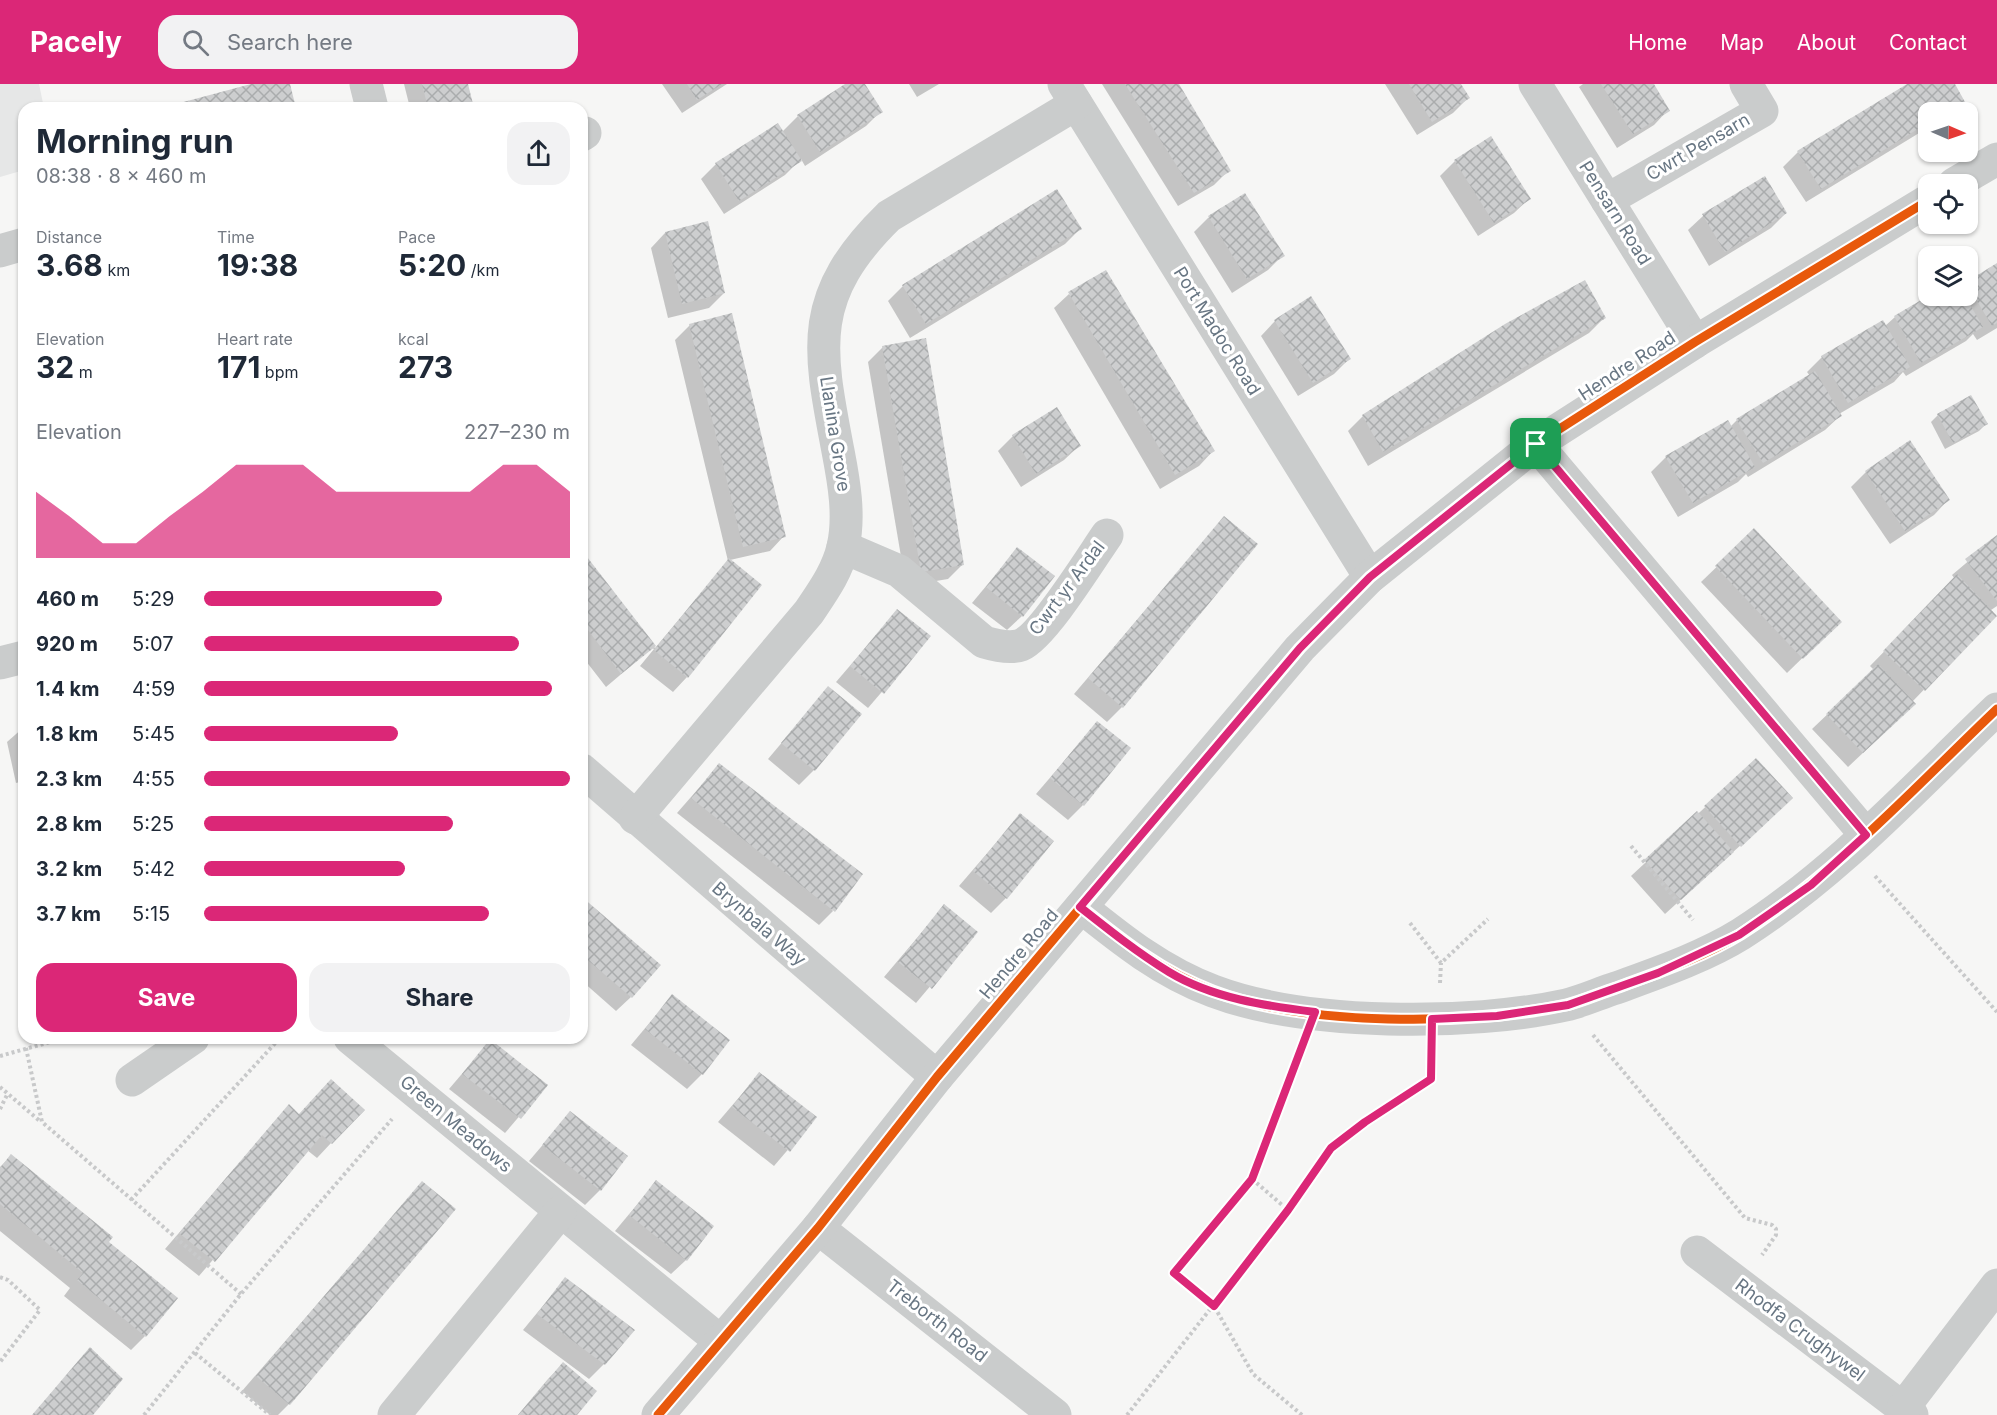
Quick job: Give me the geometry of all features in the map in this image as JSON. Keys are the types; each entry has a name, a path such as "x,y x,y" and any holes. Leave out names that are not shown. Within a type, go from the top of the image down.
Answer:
{"street":[{"path":"366,84 370,102"},
{"name":"Pensarn Road","path":"1535,84 1695,342"},
{"name":"Cwrt Pensarn","path":"1607,200 1762,111 1746,84"},
{"name":"Llanina Grove","path":"635,818 809,612 832,579 843,547 846,511 843,475 826,386 823,345 828,303 843,271 864,241 889,216 1070,94"},
{"name":"Port Madoc Road","path":"1070,94 1370,577"},
{"path":"1971,174 1997,159"},
{"name":"Hendre Road","path":"657,1415 818,1228 937,1077 1300,648 1370,577 1536,444 1695,342 1918,207"},
{"path":"0,251 18,246"},
{"path":"1536,444 1859,842"},
{"name":"Cwrt yr Ardal","path":"843,547 899,571 984,642 1001,646 1020,645 1038,631 1107,535"},
{"path":"0,663 18,658"},
{"path":"1080,907 1126,944 1172,973 1215,992 1274,1007 1315,1012 1432,1019 1497,1016 1568,1005 1658,973 1739,935 1811,885 1997,709"},
{"name":"Brynbala Way","path":"588,775 937,1077"},
{"path":"132,1080 184,1044"},
{"name":"Green Meadows","path":"358,1044 720,1341"},
{"path":"394,1415 561,1212"},
{"name":"Treborth Road","path":"818,1228 1055,1415"},
{"name":"Rhodfa Crughywel","path":"1697,1252 1907,1411 1997,1285"}],"path":[{"path":"1859,842 1997,1012"},
{"path":"1631,846 1714,947"},
{"path":"1410,923 1441,963 1488,919"},
{"path":"1568,1005 1745,1218 1776,1228 1776,1235 1759,1258"},
{"path":"1302,1415 1253,1374 1214,1306 1174,1273 1252,1179 1315,1012"},
{"path":"1127,1415 1288,1210 1331,1148 1365,1122 1431,1079 1432,1019"},
{"path":"0,1056 42,1044"},
{"path":"131,1200 274,1044"},
{"path":"26,1048 42,1122"},
{"path":"0,1087 241,1294"},
{"path":"144,1415 241,1294 416,1090"},
{"path":"0,1109 8,1093"},
{"path":"1252,1179 1288,1210"},
{"path":"0,1277 8,1280 40,1310 0,1362"},
{"path":"195,1353 270,1415"}],"shaded area":[{"path":"0,84 39,84 43,102 18,102 18,172 0,177"}],"building":[{"path":"251,84 290,84 294,102 184,102"},
{"path":"422,84 468,84 472,102 426,102"},
{"path":"687,84 722,84 697,100"},
{"path":"845,84 865,84 883,112 820,152 797,115"},
{"path":"1125,84 1179,84 1231,171 1194,193"},
{"path":"1409,84 1461,84 1470,98 1432,122"},
{"path":"1601,84 1654,84 1670,111 1633,134"},
{"path":"1907,84 1955,84 1965,102 1918,102 1918,129 1821,189 1797,151"},
{"path":"778,123 802,161 739,201 715,163"},
{"path":"1491,136 1531,199 1494,223 1454,160"},
{"path":"1765,176 1787,213 1725,252 1702,214"},
{"path":"1057,189 1082,229 926,324 902,285"},
{"path":"1245,193 1285,256 1247,279 1208,216"},
{"path":"708,221 725,293 682,304 665,232"},
{"path":"1997,263 1997,323 1992,326 1978,303 1978,275"},
{"path":"1106,270 1215,451 1175,475 1068,292"},
{"path":"1585,280 1606,318 1383,452 1362,415 1505,324"},
{"path":"1311,296 1351,359 1313,383 1274,320"},
{"path":"1918,302 1918,306 1971,306 1983,327 1921,363 1894,316"},
{"path":"732,313 786,537 743,547 689,324"},
{"path":"1883,320 1910,367 1848,403 1821,356"},
{"path":"926,338 964,565 921,572 882,346"},
{"path":"1815,371 1842,416 1763,463 1736,419"},
{"path":"1971,395 1988,424 1953,443 1937,414"},
{"path":"1057,407 1081,446 1036,474 1012,435"},
{"path":"1728,420 1755,467 1693,503 1665,456"},
{"path":"1910,440 1950,500 1905,531 1865,471"},
{"path":"1224,516 1258,544 1123,708 1088,678"},
{"path":"1754,528 1842,622 1803,659 1715,566"},
{"path":"1997,535 1997,601 1965,559"},
{"path":"1017,547 1055,576 1023,617 986,587"},
{"path":"588,558 656,646 621,674 588,630"},
{"path":"729,558 762,585 688,678 654,650"},
{"path":"1957,574 1997,616 1925,691 1883,651"},
{"path":"897,609 931,636 884,694 850,666"},
{"path":"1878,664 1916,704 1863,753 1826,714"},
{"path":"828,686 862,714 815,771 781,743"},
{"path":"1097,721 1131,748 1084,806 1050,778"},
{"path":"1756,758 1793,798 1741,847 1704,806"},
{"path":"719,763 863,874 835,912 691,798"},
{"path":"1697,811 1734,852 1681,900 1644,860"},
{"path":"1020,813 1054,841 1007,899 973,871"},
{"path":"588,902 661,965 632,998 588,960"},
{"path":"944,904 978,932 932,989 898,962"},
{"path":"672,994 730,1040 703,1075 645,1029"},
{"path":"486,1044 496,1044 548,1085 521,1119 462,1074"},
{"path":"759,1072 817,1117 790,1152 732,1107"},
{"path":"331,1079 365,1110 332,1144 322,1135 215,1262 179,1233 289,1104 299,1114"},
{"path":"570,1111 628,1156 601,1191 542,1145"},
{"path":"11,1154 113,1237 109,1242 178,1298 146,1337 77,1280 83,1273 0,1204 0,1168"},
{"path":"656,1180 714,1226 687,1261 629,1215"},
{"path":"422,1181 456,1209 290,1405 256,1376"},
{"path":"565,1277 635,1330 605,1365 537,1314"},
{"path":"90,1347 123,1379 93,1415 32,1415"},
{"path":"563,1362 597,1391 577,1415 518,1415"}],"cycle path":[{"path":"658,1415 818,1228 937,1077 1300,648 1370,577 1536,444 1695,342 1918,207"},
{"path":"1081,907 1160,965 1213,991 1251,1003 1293,1011 1388,1019 1483,1017 1566,1005 1696,957 1741,934 1776,910 1843,857 1997,709"}],"route":[{"path":"1536,444 1866,835 1811,885 1739,935 1658,973 1568,1005 1497,1016 1432,1019 1431,1079 1365,1122 1331,1148 1288,1210 1214,1306 1174,1273 1252,1179 1315,1012 1274,1007 1215,992 1172,973 1126,944 1080,907 1300,648 1370,577 1536,444"}]}
